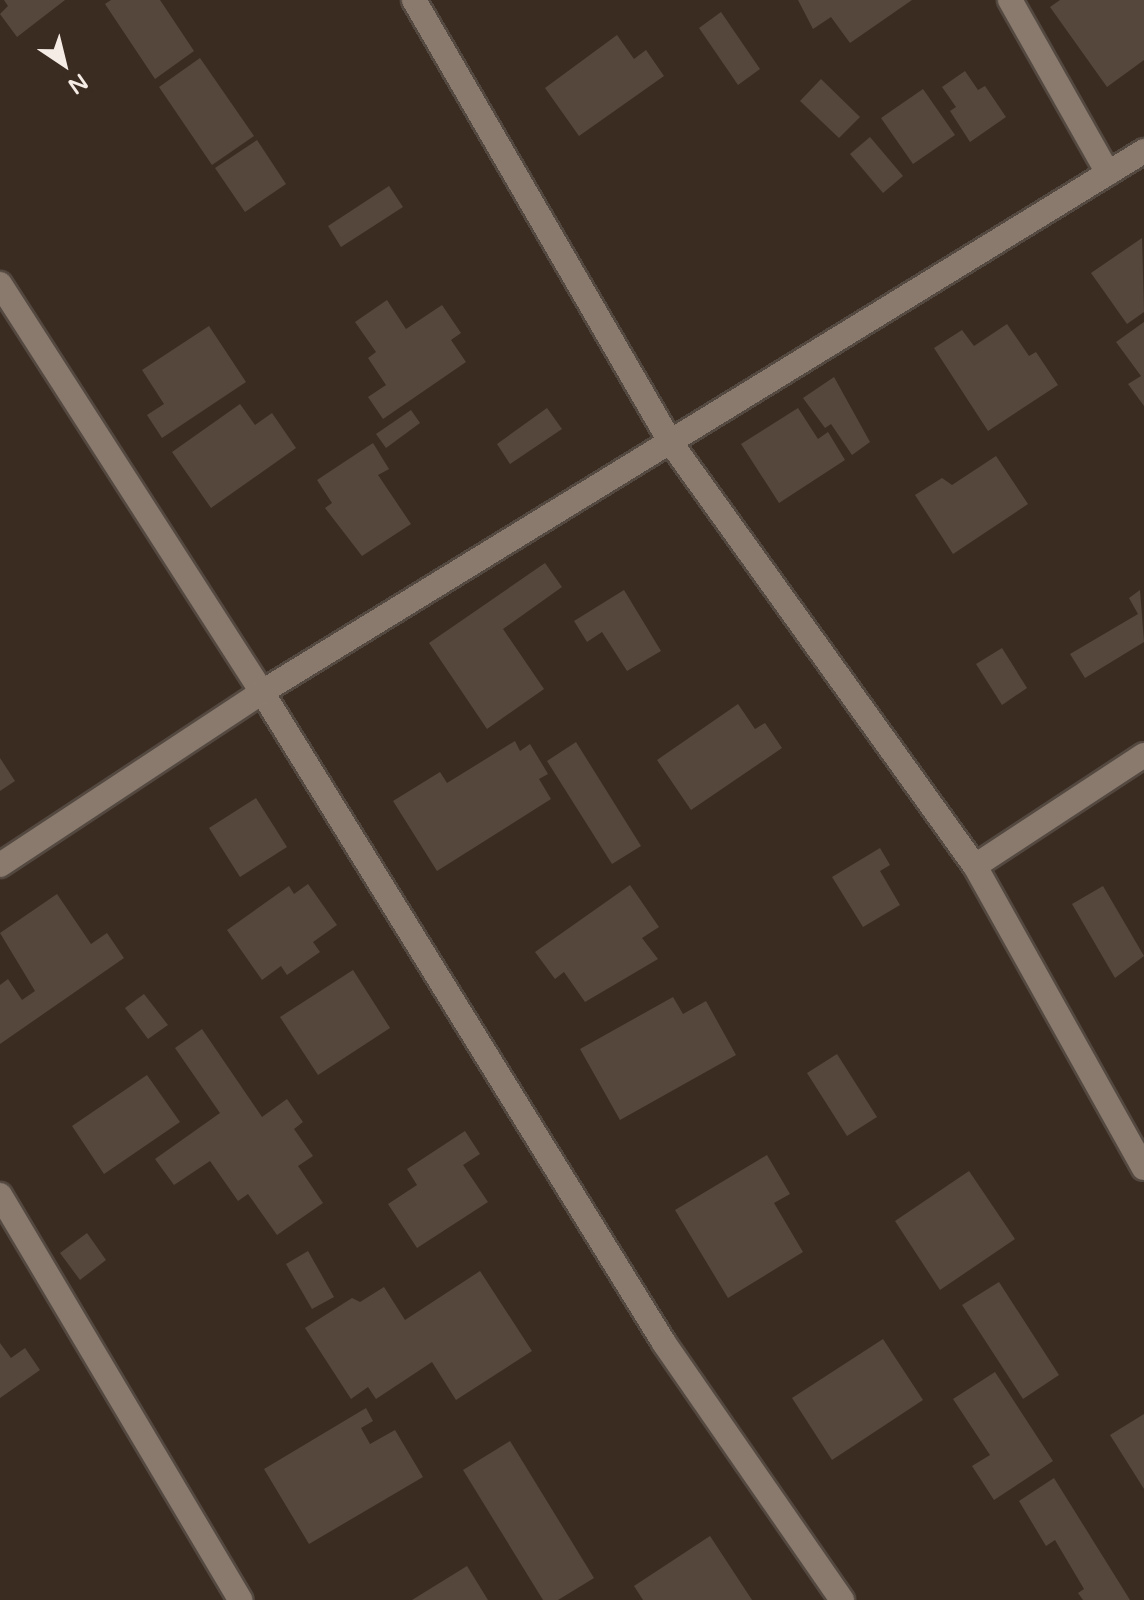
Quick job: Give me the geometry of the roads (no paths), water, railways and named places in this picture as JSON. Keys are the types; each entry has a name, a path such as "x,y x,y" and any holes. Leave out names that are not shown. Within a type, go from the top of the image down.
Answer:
{"street":[{"path":"414,0 671,443 975,866 1144,1168"},
{"path":"1010,0 1108,173"},
{"path":"0,865 262,692 1144,151"},
{"path":"0,284 262,692 664,1343 842,1600"},
{"path":"975,866 1144,755"},
{"path":"0,1195 240,1600"}]}
